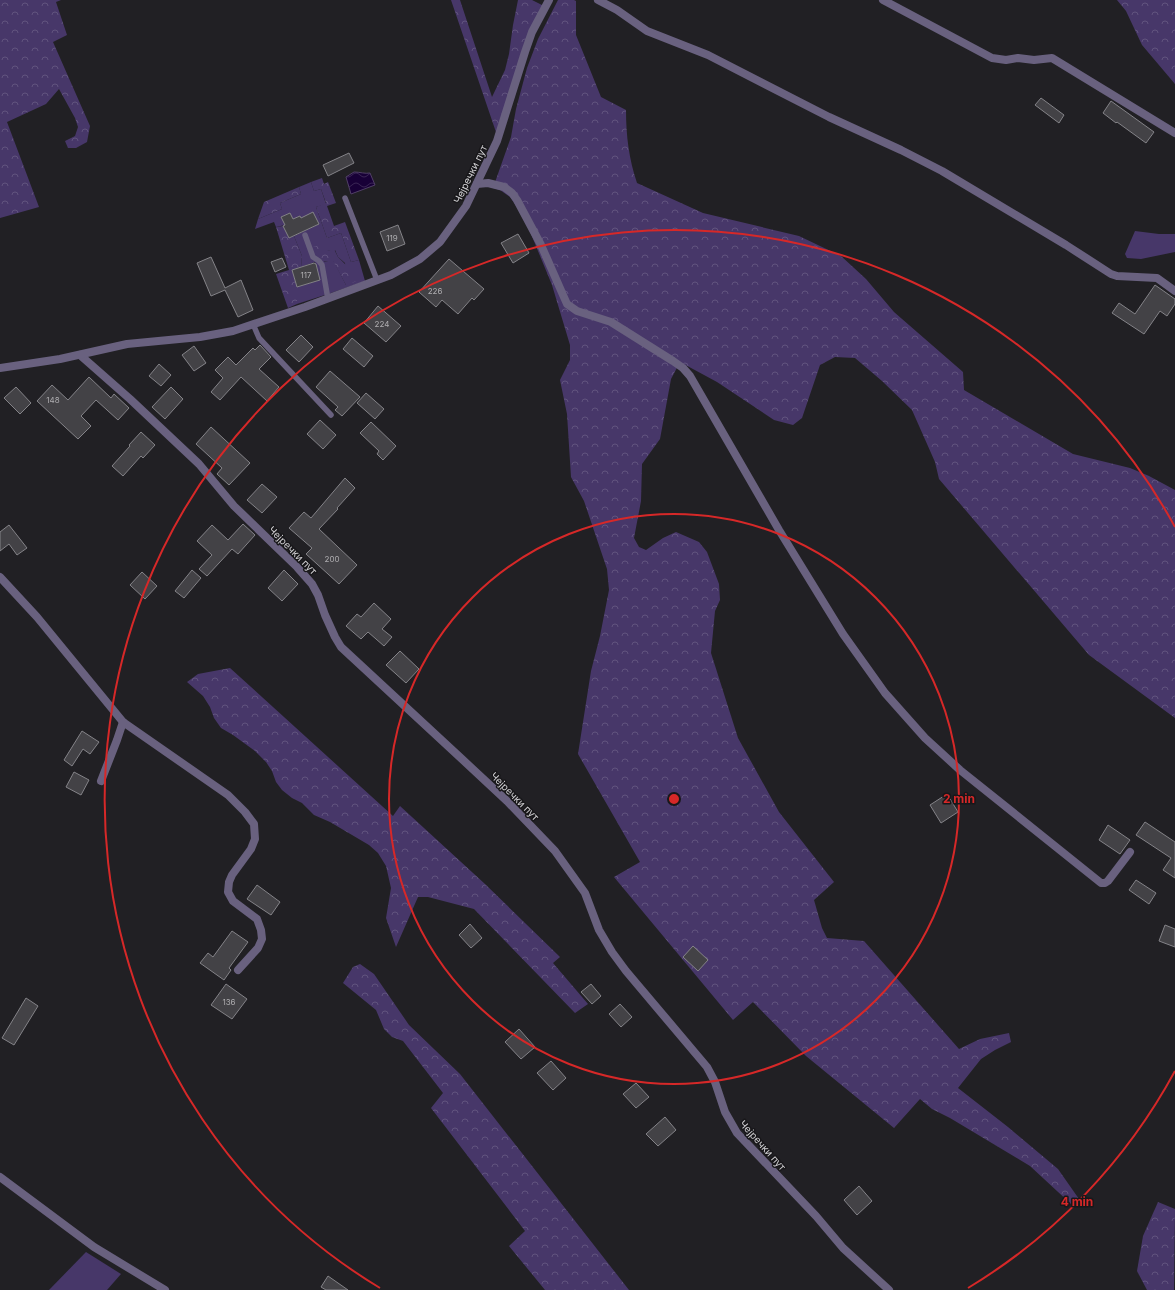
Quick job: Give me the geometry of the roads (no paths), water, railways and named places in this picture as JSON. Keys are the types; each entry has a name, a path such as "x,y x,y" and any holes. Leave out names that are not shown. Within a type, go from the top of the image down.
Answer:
{"street":[{"name":"Чејречки пут","path":"0,368 80,356 127,344 200,337 233,331 328,299 391,275 420,259 440,242 454,224 466,206 477,184 497,141 517,73 532,32 549,0"},
{"path":"598,0 617,10 647,30 708,55 829,117 901,150 942,171 1066,245 1111,274 1117,276 1157,278 1175,291"},
{"path":"883,0 992,58 999,60 1018,58 1034,60 1052,58 1175,134"},
{"path":"477,184 488,183 504,187 512,193 541,245 567,304 573,309 611,322 683,368 690,376 779,530 843,634 885,692 925,738 960,770 1102,883 1105,884 1108,881 1130,852"},
{"name":"Чејречки пут","path":"80,356 130,399 199,464 234,506 297,566 312,584 318,595 329,626 341,647 507,801 555,851 585,893 599,930 612,952 626,971 707,1067 715,1082 725,1112 737,1133 816,1216 843,1248 889,1290"},
{"path":"0,577 37,617 123,722 228,796 245,812 254,824 255,839 251,849 232,875 229,882 228,892 233,902 257,919 262,930 262,939 258,948 238,970"},
{"path":"101,781 123,722"},
{"path":"0,1177 94,1247 165,1290"}],"lane":[{"path":"345,198 377,280"},
{"path":"305,235 314,257 322,265 328,299"},
{"path":"253,324 259,338 331,414"}],"water":[{"path":"354,172 370,173 375,185 351,194 346,177"}]}
